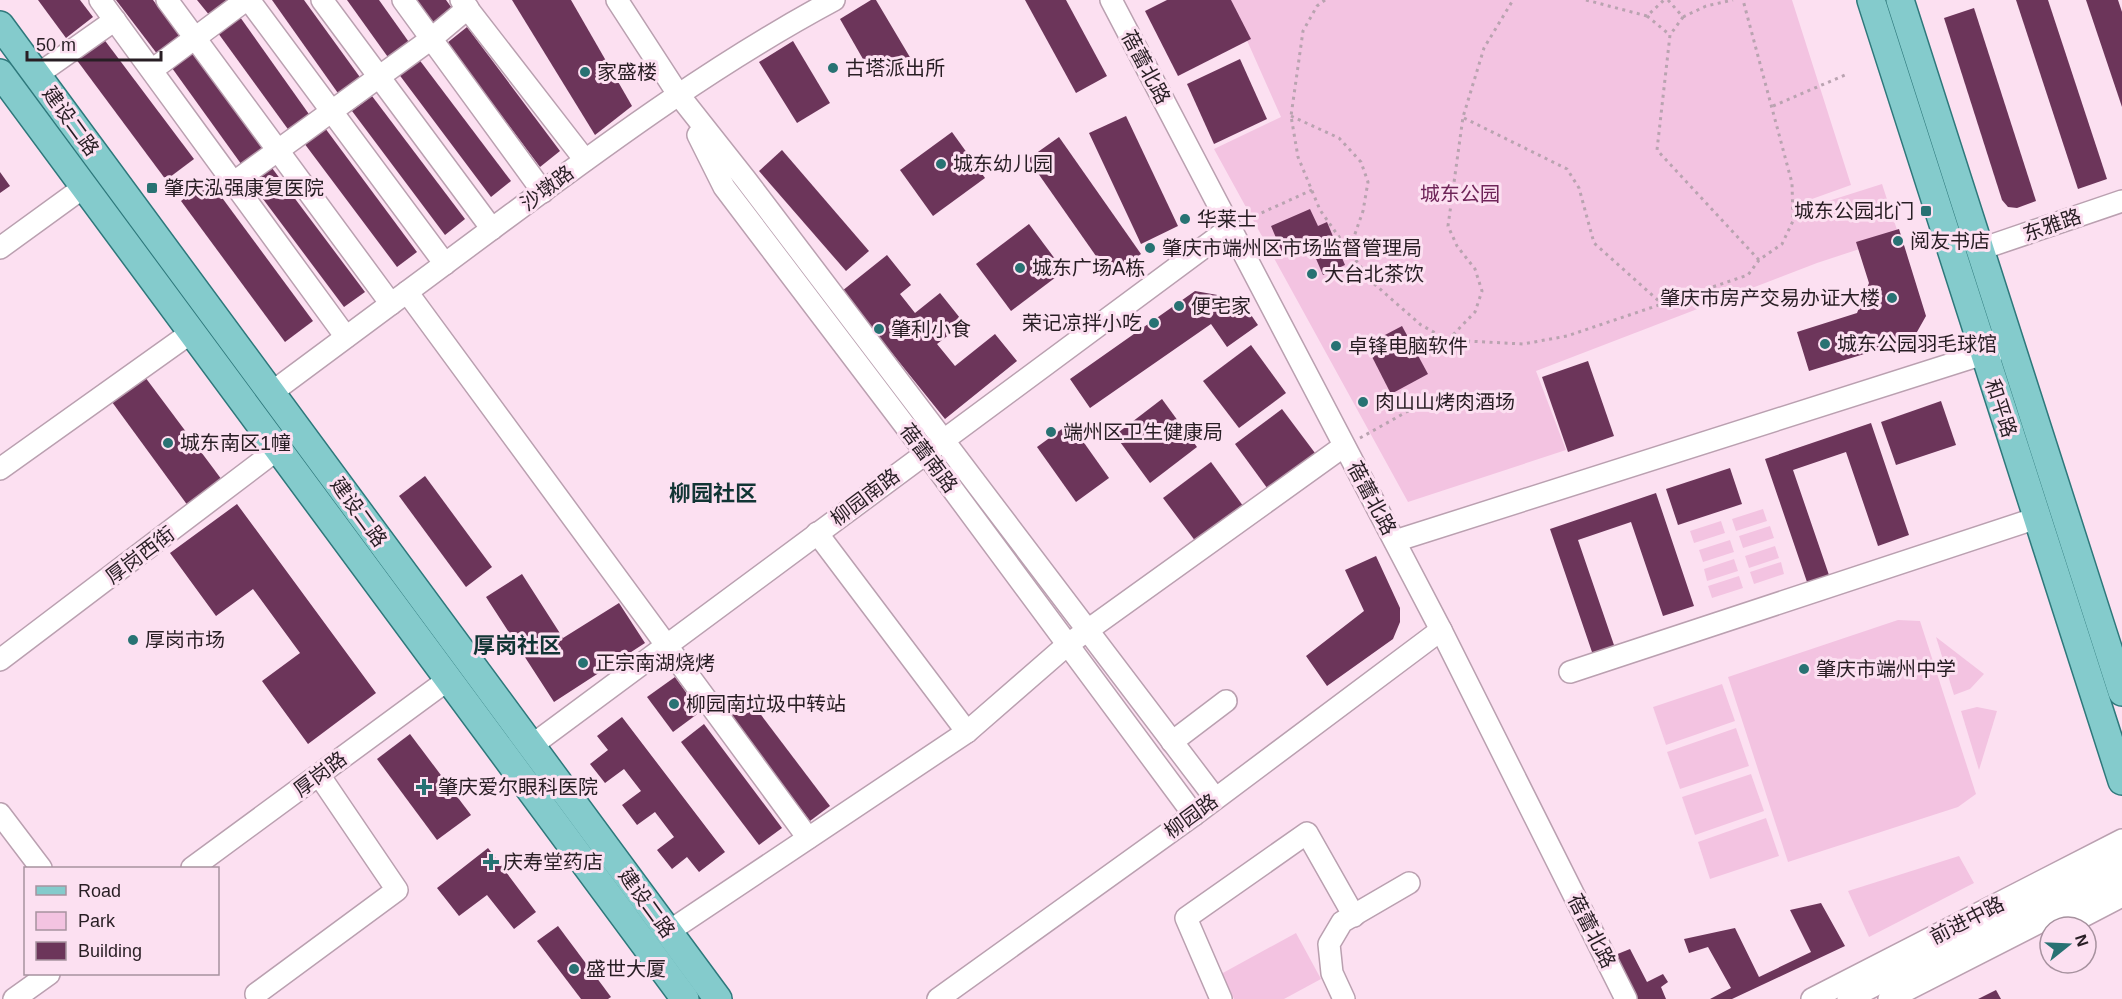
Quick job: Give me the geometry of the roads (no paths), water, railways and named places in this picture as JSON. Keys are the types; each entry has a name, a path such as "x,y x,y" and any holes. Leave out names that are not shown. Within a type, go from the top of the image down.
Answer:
{"main road":[{"name":"和平路","path":"1871,0 2122,781"},
{"name":"和平路","path":"1900,0 2011,345 2113,635 2122,692"},
{"name":"建设二路","path":"0,25 718,999"},
{"name":"建设二路","path":"0,73 685,999"}],"street":[{"path":"100,0 346,337"},
{"path":"167,0 278,150 399,298 666,645 808,838"},
{"path":"152,70 247,0 445,264"},
{"path":"322,0 492,229"},
{"path":"403,0 543,192"},
{"name":"蓓蕾南路","path":"617,0 678,94 1215,798"},
{"name":"沙墩路","path":"271,393 585,160 678,94 791,22 834,0"},
{"name":"蓓蕾北路","path":"1111,0 1441,630 1626,999"},
{"path":"234,183 431,39 464,4 585,160"},
{"path":"37,75 115,20"},
{"name":"蓓蕾南路","path":"678,94 724,187 925,452 1194,815"},
{"path":"0,248 84,187"},
{"name":"东雅路","path":"1981,249 2122,201"},
{"name":"柳园南路","path":"531,746 1230,228"},
{"path":"0,469 192,332"},
{"path":"1395,541 2011,345"},
{"path":"668,932 966,732 1068,645 1344,446"},
{"name":"厚岗西街","path":"0,660 278,449"},
{"path":"1570,672 2037,518"},
{"path":"817,533 966,732"},
{"name":"柳园路","path":"938,999 1194,815 1441,630"},
{"name":"厚岗路","path":"193,867 449,679"},
{"path":"1172,742 1226,701"},
{"path":"256,994 397,890 319,775"},
{"path":"0,814 40,867"},
{"path":"1221,999 1186,918 1307,833 1354,915"},
{"name":"前进中路","path":"1812,999 2122,840"},
{"path":"1848,999 2122,859"},
{"name":"前进中路","path":"1889,999 2122,880"},
{"path":"1344,999 1332,974 1329,944 1342,922 1409,883"},
{"path":"2085,915 2122,896"},
{"path":"1921,999 2038,939"},
{"path":"14,999 48,975"}],"place":[{"name":"古塔派出所","path":"833,68"},
{"name":"家盛楼","path":"585,72"},
{"name":"城东幼儿园","path":"941,164"},
{"name":"肇庆泓强康复医院","path":"152,188"},
{"name":"城东公园北门","path":"1926,211"},
{"name":"华莱士","path":"1185,219"},
{"name":"阅友书店","path":"1898,241"},
{"name":"肇庆市端州区市场监督管理局","path":"1150,248"},
{"name":"城东广场A栋","path":"1020,268"},
{"name":"大台北茶饮","path":"1312,274"},
{"name":"肇庆市房产交易办证大楼","path":"1892,298"},
{"name":"便宅家","path":"1179,306"},
{"name":"荣记凉拌小吃","path":"1154,323"},
{"name":"肇利小食","path":"879,329"},
{"name":"城东公园羽毛球馆","path":"1825,344"},
{"name":"卓锋电脑软件","path":"1336,346"},
{"name":"肉山山烤肉酒场","path":"1363,402"},
{"name":"端州区卫生健康局","path":"1051,432"},
{"name":"城东南区1幢","path":"168,443"},
{"name":"厚岗市场","path":"133,640"},
{"name":"正宗南湖烧烤","path":"583,663"},
{"name":"肇庆市端州中学","path":"1804,669"},
{"name":"柳园南垃圾中转站","path":"674,704"},
{"name":"肇庆爱尔眼科医院","path":"424,787"},
{"name":"庆寿堂药店","path":"491,862"},
{"name":"盛世大厦","path":"574,969"}],"district":[{"name":"柳园社区","path":"713,493"},
{"name":"厚岗社区","path":"517,645"}],"park label":[{"name":"城东公园","path":"1460,194"}]}
